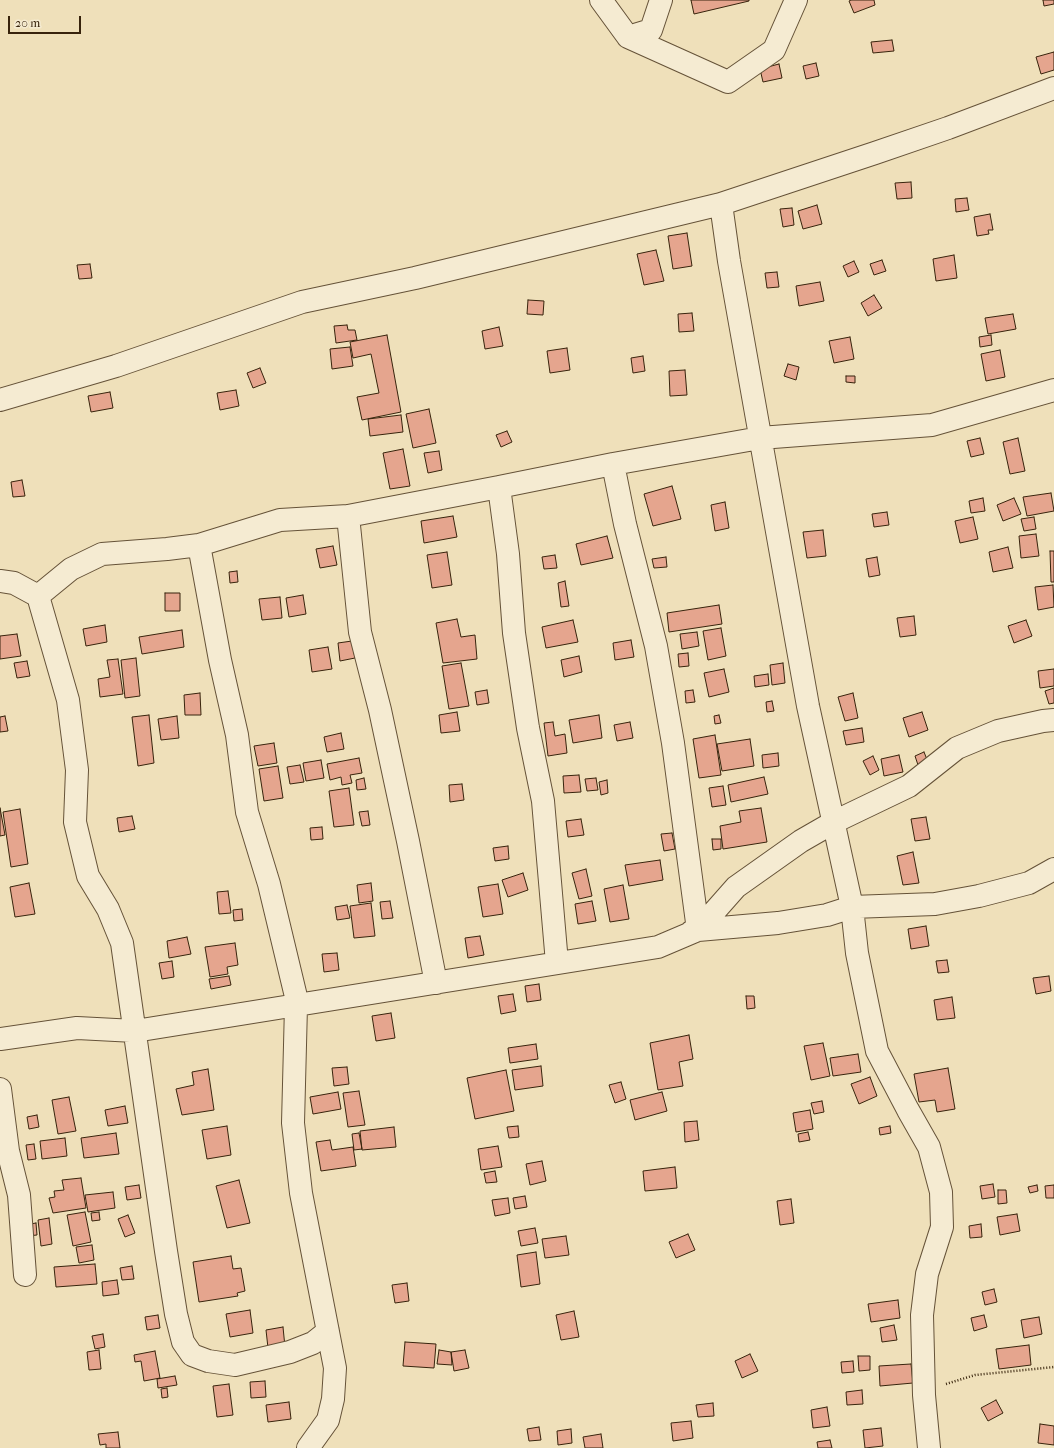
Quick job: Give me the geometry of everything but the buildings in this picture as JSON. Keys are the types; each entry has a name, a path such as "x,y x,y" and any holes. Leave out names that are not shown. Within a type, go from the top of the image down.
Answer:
{"street":[{"path":"601,0 628,37 728,82 774,50 796,0"},
{"path":"628,37 651,30 661,0"},
{"path":"0,400 116,366 302,302 415,278 721,204 882,150 1054,88"},
{"path":"721,204 729,261 808,706 852,907 857,954 877,1051 929,1147 941,1192 942,1227 927,1274 922,1315 924,1395 929,1448"},
{"path":"38,596 71,569 102,554 199,545 280,520 348,516 613,464 760,438 932,425 1054,390"},
{"path":"613,464 625,524 656,646 673,743 698,930"},
{"path":"499,487 508,554 514,633 528,728 543,801 557,963"},
{"path":"348,516 360,632 380,710 436,983"},
{"path":"199,545 220,660 237,735 247,812 269,884 297,1006 293,1123 301,1193 335,1368 333,1399 328,1420 308,1448"},
{"path":"0,581 14,582 38,596 68,700 77,770 75,822 88,876 108,909 122,943 167,1258 176,1314 184,1342 192,1355 208,1361 235,1365 290,1352 313,1343 328,1331"},
{"path":"0,1039 77,1028 135,1031 658,947 698,930 736,887 801,841 834,822 909,786 957,748 998,731 1054,720"},
{"path":"663,940 698,930 778,923 827,915 852,907 935,904 979,896 1029,883 1054,869"},
{"path":"0,1089 8,1152 19,1195 25,1275"}],"path":[{"path":"924,1395 942,1385 975,1375 1054,1367"}]}
